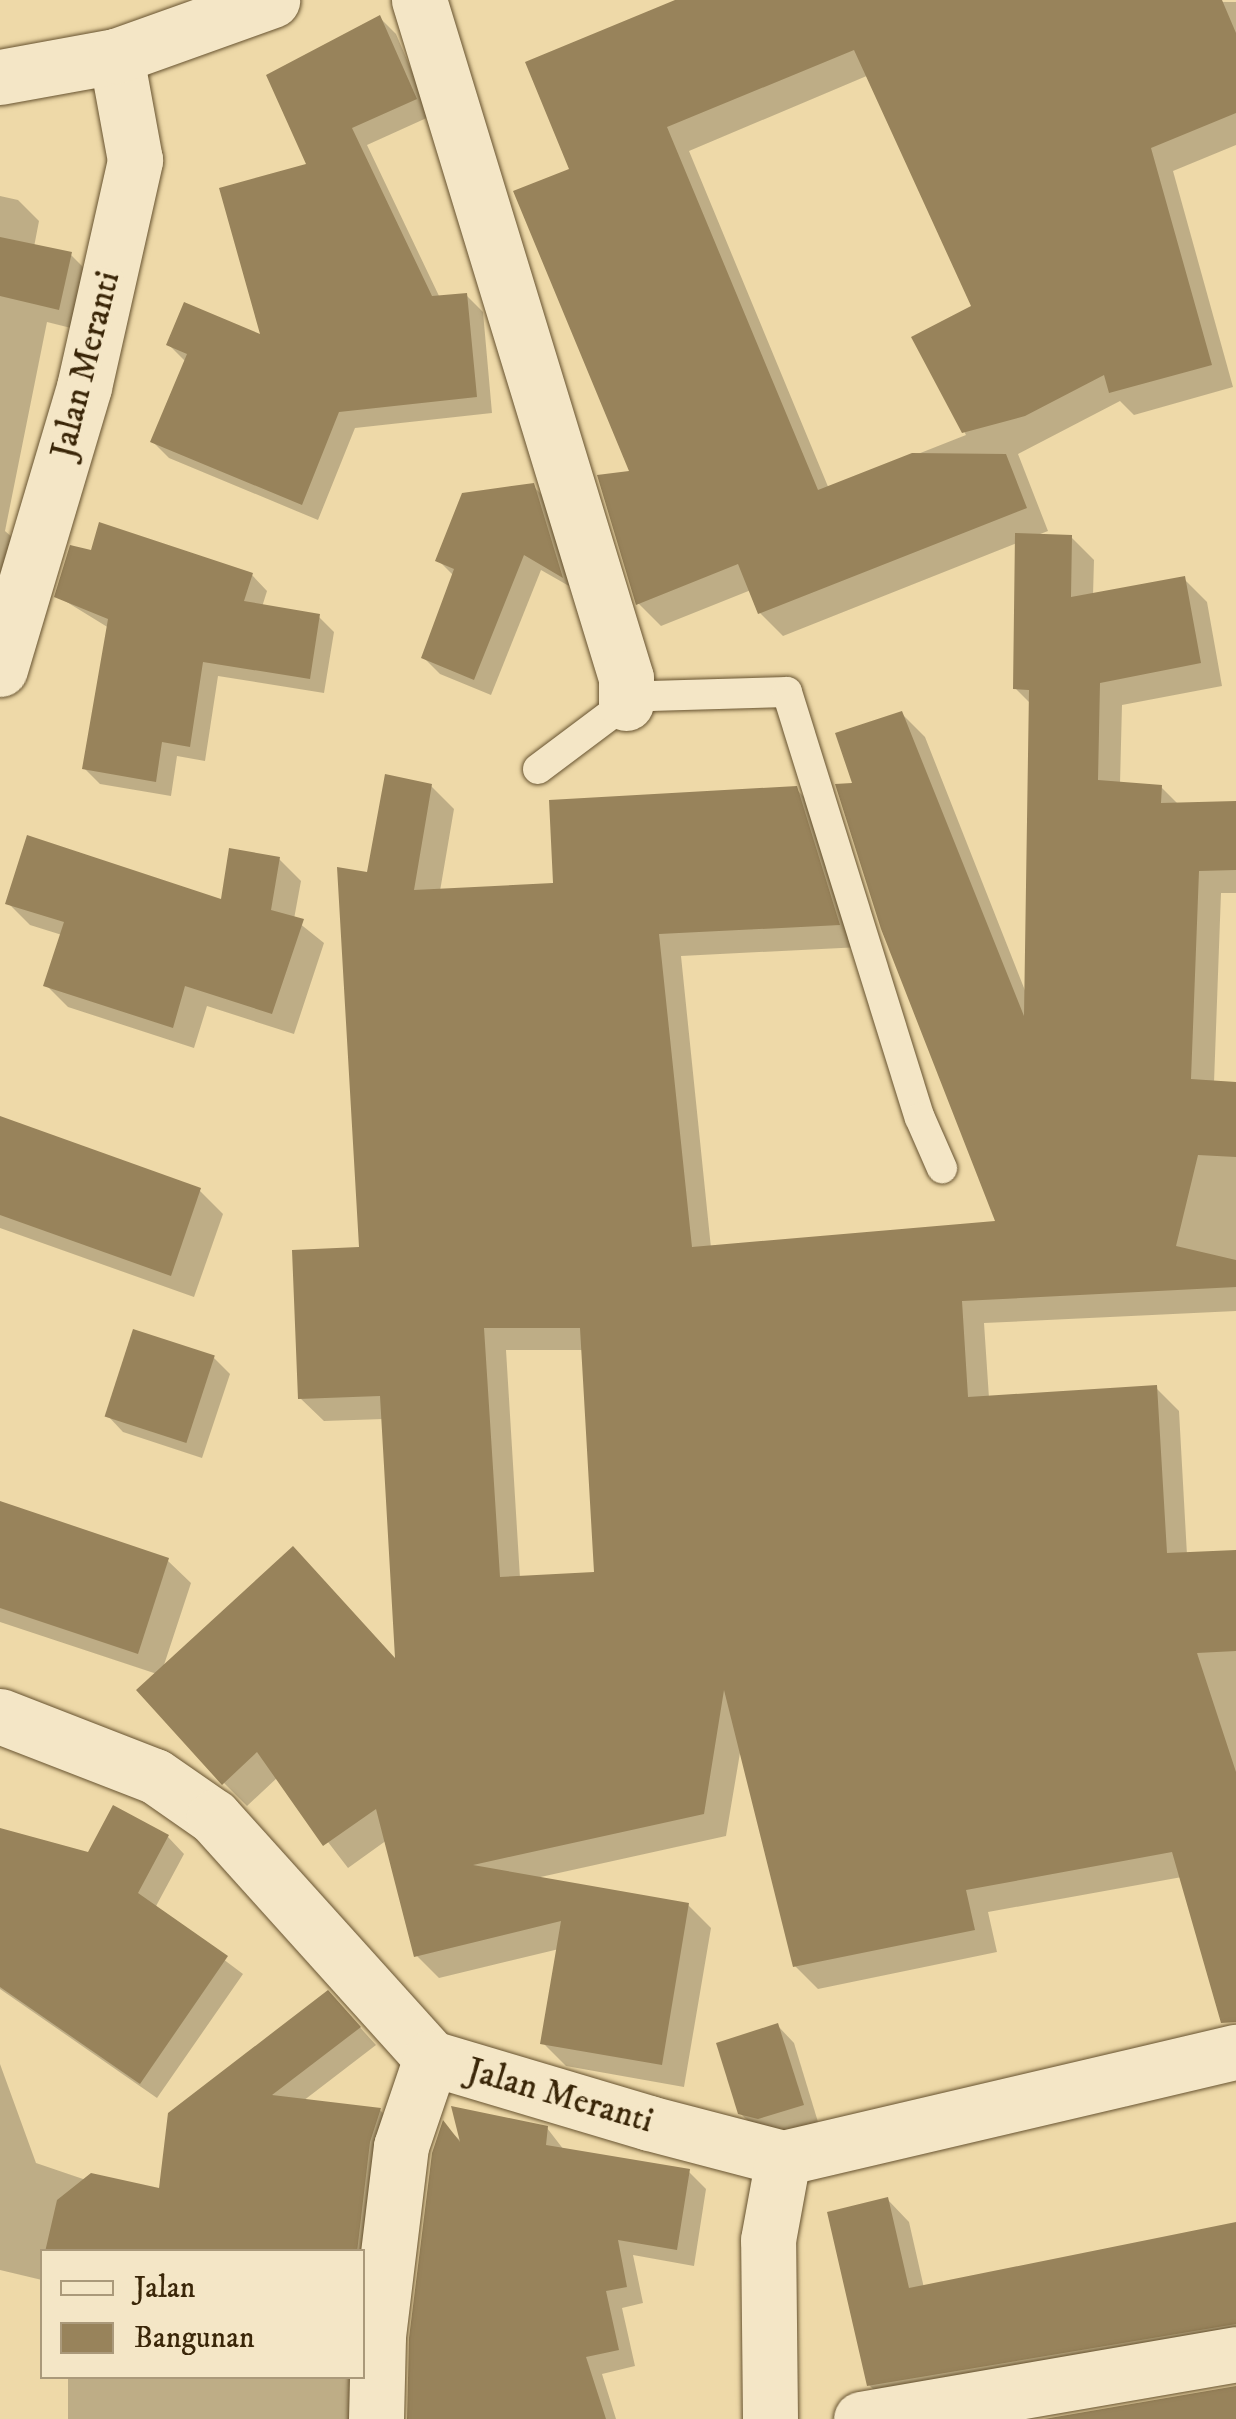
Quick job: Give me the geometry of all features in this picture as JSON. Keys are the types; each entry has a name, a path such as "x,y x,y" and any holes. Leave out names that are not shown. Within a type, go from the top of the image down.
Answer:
{"street":[{"path":"0,77 116,56 272,0"},
{"path":"419,0 626,678 626,703"},
{"name":"Jalan Meranti","path":"0,669 84,387 135,160 116,56"},
{"name":"Jalan Meranti","path":"0,1716 155,1776 214,1817 431,2058 782,2158 1236,2052"},
{"path":"376,2419 378,2336 401,2146 431,2058"},
{"path":"770,2419 768,2240 782,2158"},
{"path":"861,2419 1236,2354"}],"lane":[{"path":"538,769 626,703 650,696 787,692 920,1118 942,1168"}],"building":[{"path":"675,0 1222,0 1236,33 1236,113 1151,148 1212,365 1109,393 1104,375 1025,416 962,433 911,337 971,306 854,50 667,127 818,490 912,453 1006,454 1027,508 758,614 738,564 636,605 597,475 629,471 513,191 569,169 525,62"},
{"path":"380,15 417,99 352,128 432,296 467,293 477,397 339,412 302,505 150,442 187,354 166,345 184,302 260,334 219,188 306,164 266,75"},
{"path":"0,237 72,252 59,310 0,296"},
{"path":"534,483 563,578 524,555 474,680 421,658 454,569 435,561 462,493"},
{"path":"99,522 253,573 244,601 320,614 310,679 203,662 190,747 162,742 156,782 82,769 108,619 54,597 70,545 91,550"},
{"path":"1015,533 1072,535 1071,597 1185,576 1201,663 1100,683 1098,780 1162,785 1161,803 1236,801 1236,870 1199,871 1191,1079 1236,1082 1236,1157 1198,1155 1176,1246 1236,1260 1236,1287 962,1301 968,1397 1157,1385 1167,1553 1236,1550 1236,1651 1197,1653 1236,1772 1236,2022 1221,2023 1172,1852 966,1890 975,1930 793,1967 724,1690 704,1814 473,1865 689,1903 662,2065 540,2044 561,1921 414,1957 376,1809 323,1846 257,1752 222,1785 136,1690 293,1546 395,1658 380,1396 298,1399 292,1250 359,1247 337,867 367,872 385,774 432,784 414,890 553,883 549,800 797,786 840,925 659,934 692,1247 995,1221 881,929 835,784 852,783 835,733 902,711 1024,1016 1029,690 1013,689","holes":["484,1328 580,1328 594,1572 500,1577"]},
{"path":"27,835 221,899 229,848 280,857 271,910 304,919 272,1014 185,986 173,1028 43,986 64,922 5,904"},
{"path":"0,1116 201,1188 171,1276 0,1215"},
{"path":"133,1329 215,1356 186,1443 105,1416"},
{"path":"0,1501 169,1558 138,1654 0,1608"},
{"path":"113,1805 169,1835 138,1893 228,1956 140,2084 0,1987 0,1828 88,1852"},
{"path":"328,1990 361,2027 272,2095 381,2108 370,2142 357,2249 46,2249 57,2200 91,2173 159,2188 168,2113"},
{"path":"778,2023 804,2105 758,2119 738,2114 716,2043"},
{"path":"451,2106 548,2126 546,2145 690,2169 677,2250 618,2240 627,2287 606,2291 619,2350 586,2357 606,2419 407,2419 409,2338 432,2153 443,2120 460,2142"},
{"path":"888,2197 909,2288 1236,2222 1236,2324 867,2386 827,2212"},
{"path":"1236,2386 1236,2419 1044,2419"}]}
